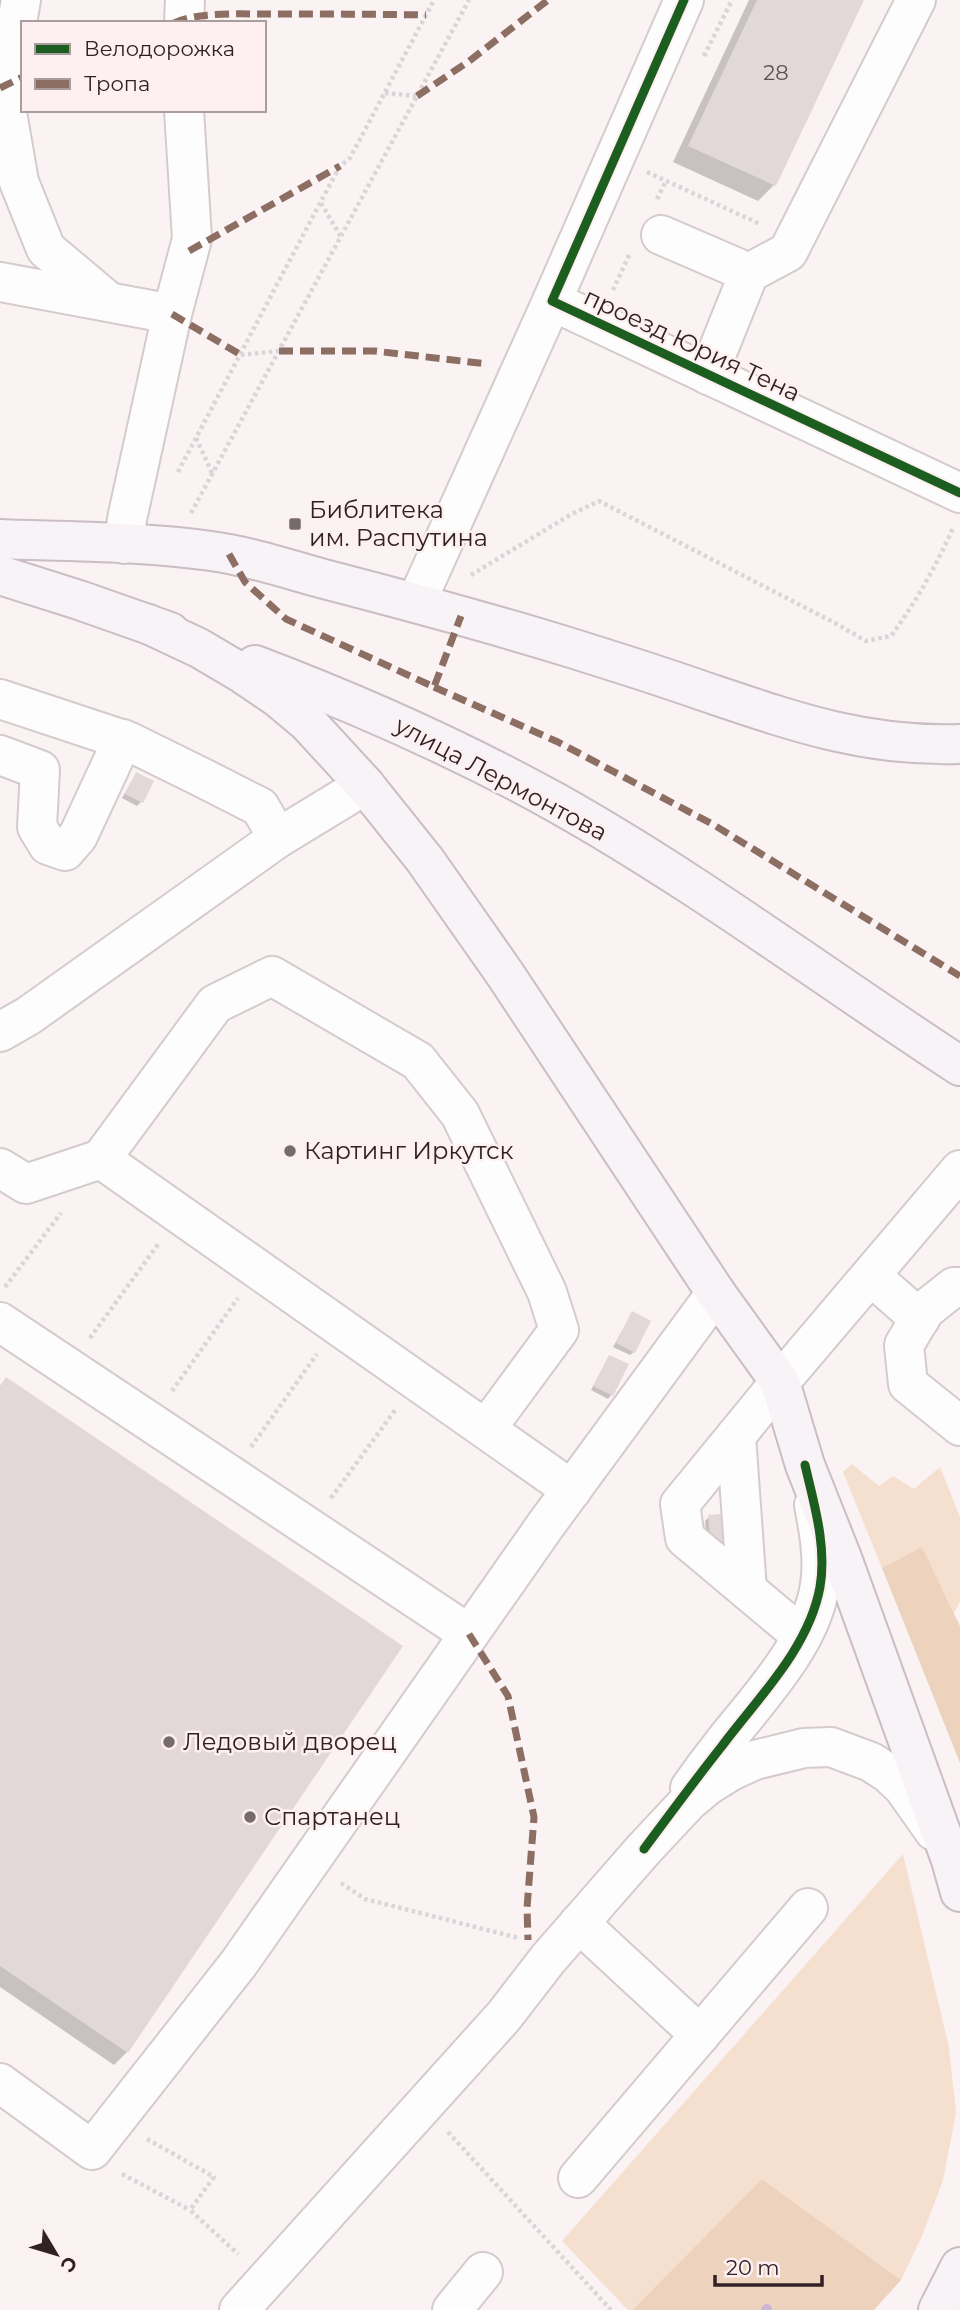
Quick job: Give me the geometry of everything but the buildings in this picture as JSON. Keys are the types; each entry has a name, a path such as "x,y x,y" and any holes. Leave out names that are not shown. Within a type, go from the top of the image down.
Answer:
{"main road":[{"path":"0,539 124,544 229,554 416,603 616,662 783,718 840,734 929,745 960,744"},
{"name":"улица Лермонтова","path":"0,575 148,624 273,671 484,765 555,803 690,884 960,1066"},
{"path":"148,624 200,648 277,697 308,723 366,785 425,860 505,974 716,1293 780,1382 806,1465 956,1876"},
{"path":"937,2310 960,2267"}],"street":[{"path":"21,0 4,95 19,182 46,249 109,302"},
{"path":"184,21 185,0"},
{"name":"проезд Юрия Тена","path":"684,0 552,301 708,375 957,509"},
{"path":"708,375 749,273 788,252 916,0"},
{"path":"124,544 127,519 172,314 192,239 184,112"},
{"path":"661,236 749,273"},
{"path":"0,282 172,314"},
{"path":"416,603 552,301"},
{"path":"0,699 126,740 260,807 278,838"},
{"path":"40,770 37,827 48,845 65,851 78,836 126,740"},
{"path":"0,755 99,790"},
{"path":"0,1032 28,1016 278,838 366,785"},
{"path":"0,1168 26,1184 101,1159 215,1004 272,976 418,1061 460,1114 547,1292 559,1330 486,1429"},
{"path":"101,1159 572,1490"},
{"path":"802,1636 685,1538 680,1504 960,1170"},
{"path":"871,1276 920,1319"},
{"path":"960,1287 954,1287 925,1310 904,1345 908,1384 960,1426"},
{"path":"0,2083 92,2150 239,1963 469,1634 716,1293"},
{"path":"0,1322 469,1634"},
{"path":"736,1436 747,1590"},
{"path":"645,1849 763,1694 802,1636 815,1607 820,1586 820,1533 806,1465"},
{"path":"239,2310 445,2082 645,1849 688,1802 731,1771 776,1754 804,1748 831,1747 871,1762 904,1787 918,1805 956,1876"},
{"path":"578,2178 808,1908"},
{"path":"579,1923 700,2035"},
{"path":"452,2310 483,2272"}],"path":[{"path":"177,473 320,202 340,166 350,158 434,0"},
{"path":"190,515 469,0"},
{"path":"698,67 732,0"},
{"path":"385,93 417,96"},
{"path":"615,157 766,227"},
{"path":"320,202 341,237"},
{"path":"619,277 629,256"},
{"path":"241,355 279,351"},
{"path":"196,437 212,473"},
{"path":"470,575 570,515 599,501 866,641 891,636 909,612 940,557 957,509"},
{"path":"0,1295 55,1222"},
{"path":"68,1367 136,1274"},
{"path":"150,1422 215,1329"},
{"path":"230,1475 296,1383"},
{"path":"310,1528 375,1437"},
{"path":"365,1899 528,1940 548,1959"},
{"path":"444,2128 608,2309"},
{"path":"146,2139 214,2177 190,2210"},
{"path":"122,2174 190,2210 239,2253 231,2262"}],"shaded area":[{"path":"852,1464 879,1486 893,1476 914,1489 940,1467 960,1517 960,1601 954,1613 922,1548 882,1568 843,1472"},
{"path":"922,1547 960,1626 960,1763 882,1568"},
{"path":"903,1854 949,2047 956,2113 943,2180 922,2236 901,2280 762,2179 632,2310 628,2310 562,2241"},
{"path":"762,2179 901,2280 874,2310 632,2310"}],"marked path":[{"path":"417,96 468,62 548,0"},
{"path":"179,21 206,15 230,14 426,15"},
{"path":"0,88 21,78"},
{"path":"189,251 340,166"},
{"path":"172,314 241,355"},
{"path":"279,351 374,351 488,364"},
{"path":"229,554 245,582 286,619 434,687 461,616"},
{"path":"434,687 558,742 714,825 960,976"},
{"path":"469,1634 508,1696 534,1817 527,1908 528,1940"}],"cycle path":[{"path":"684,0 552,301 960,493"},
{"path":"644,1849 780,1671 805,1631 814,1609 822,1572 818,1525 805,1465"}],"place":[{"name":"Библитека им. Распутина","path":"295,524"},
{"name":"Картинг Иркутск","path":"290,1151"},
{"name":"Ледовый дворец","path":"169,1742"},
{"name":"Спартанец","path":"250,1817"}]}
